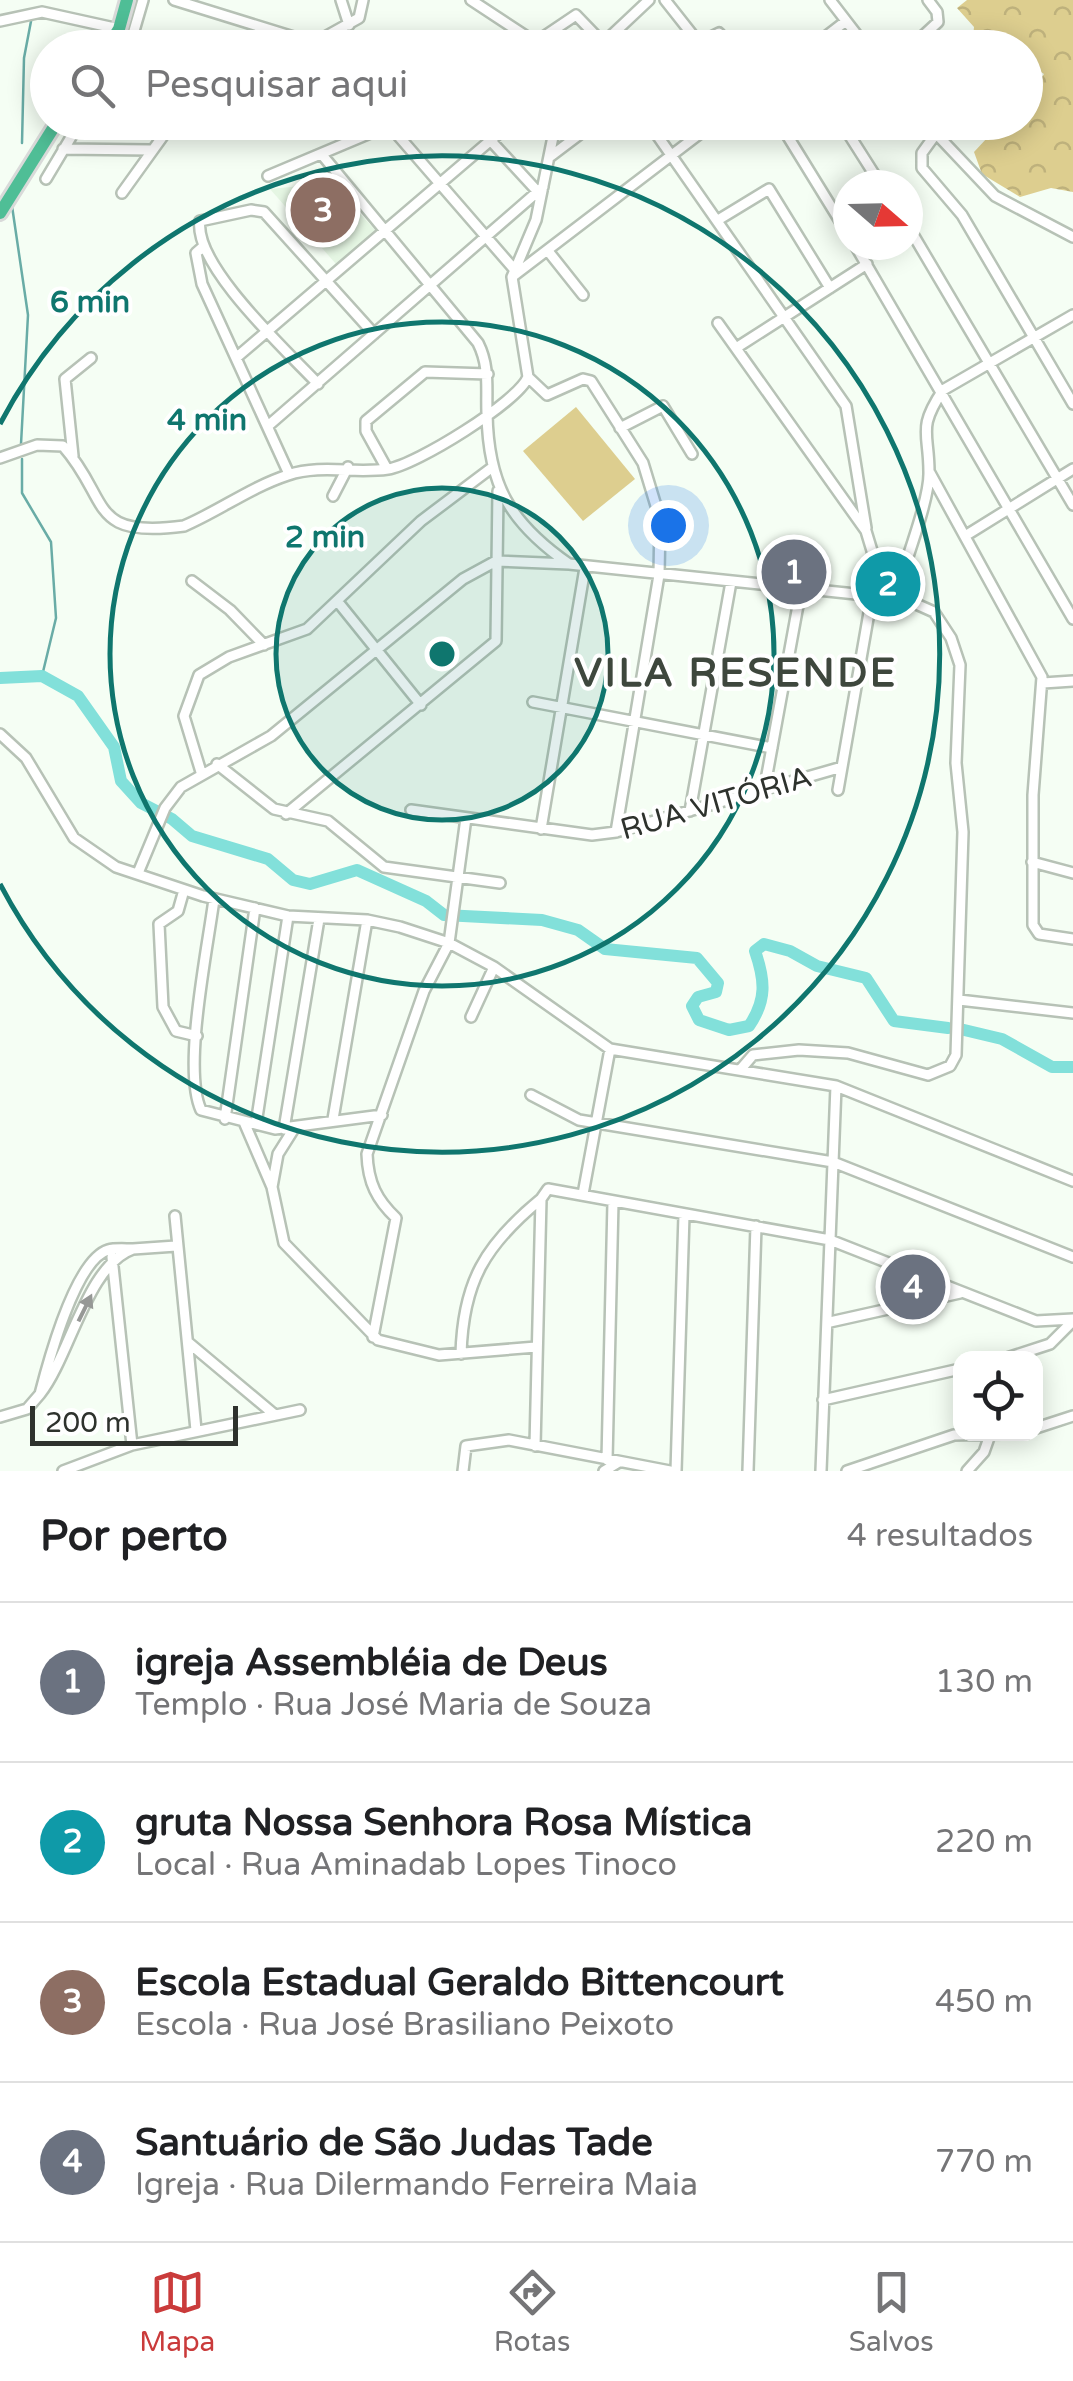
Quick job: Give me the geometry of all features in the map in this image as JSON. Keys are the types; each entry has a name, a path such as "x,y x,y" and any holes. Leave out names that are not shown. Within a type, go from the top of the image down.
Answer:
{"highway":[{"path":"119,29 126,0"},
{"path":"1,205 45,140"}],"street":[{"path":"135,30 144,0"},
{"path":"174,0 264,30"},
{"path":"342,0 349,25"},
{"path":"339,30 359,18 363,0"},
{"path":"471,0 511,30"},
{"path":"616,30 649,0"},
{"path":"665,0 686,30"},
{"path":"830,0 854,30"},
{"path":"928,0 938,12 938,22 929,30"},
{"path":"0,21 42,12 119,29"},
{"path":"554,30 579,14 590,30"},
{"path":"834,30 846,20"},
{"path":"46,179 68,140"},
{"path":"122,193 159,140"},
{"path":"268,176 358,140"},
{"path":"0,458 53,444 63,446 73,456 105,516 123,525 146,528 184,526 289,474 348,467 387,470 414,461 525,385 528,377 513,273 405,140"},
{"path":"237,357 490,140 541,190"},
{"path":"513,273 536,220 553,140"},
{"path":"551,156 572,140"},
{"path":"661,140 846,406 866,530 876,564 875,596 838,790"},
{"path":"513,273 548,251 692,140"},
{"path":"790,140 833,210"},
{"path":"853,140 872,170"},
{"path":"932,140 922,153 922,168 962,215 1073,404"},
{"path":"939,140 995,196 1073,238"},
{"path":"62,149 151,150"},
{"path":"323,156 478,343 488,374 490,469 498,490 534,535 569,564"},
{"path":"718,220 769,189 830,288"},
{"path":"269,425 541,190"},
{"path":"289,474 202,284 200,221 251,210 264,212 374,334"},
{"path":"200,250 318,384"},
{"path":"548,251 582,296"},
{"path":"923,252 1073,504"},
{"path":"864,260 1073,620"},
{"path":"736,348 867,264"},
{"path":"896,595 930,473 925,426 943,390 1073,315"},
{"path":"718,323 866,530"},
{"path":"73,456 64,379 90,358"},
{"path":"387,470 364,426 366,421 425,372 488,374"},
{"path":"528,377 548,395 583,379 591,381 644,463 655,493 659,576 616,832"},
{"path":"620,428 663,406 692,454"},
{"path":"332,496 348,467"},
{"path":"201,772 184,716 192,687 210,665 307,629 421,521 490,469"},
{"path":"965,536 1073,469"},
{"path":"930,473 1043,682 1036,735 1033,925 1041,934 1073,939"},
{"path":"286,814 496,641 498,490"},
{"path":"138,872 166,808 181,787 201,772 270,736 464,579 496,562 569,564 659,576 896,595 934,612 951,638 960,666 956,752 963,832 956,1056 940,1072 916,1074 860,1054 799,1050 753,1055 740,1070"},
{"path":"540,829 564,708 585,568"},
{"path":"192,580 230,610 264,646"},
{"path":"690,812 731,582"},
{"path":"764,792 801,589"},
{"path":"1060,595 1073,594"},
{"path":"338,602 421,704"},
{"path":"1043,682 1073,681"},
{"path":"533,702 772,748"},
{"path":"0,734 26,758 74,838 116,867 184,890 288,916 368,920 449,944 494,966 610,1049 836,1086 1073,1181"},
{"path":"217,764 261,802 286,814 328,821 372,860 390,869 500,883"},
{"name":"RUA VITÓRIA","path":"412,810 580,835 616,832 842,767"},
{"path":"373,1337 396,1218 380,1205 368,1170 369,1148 424,991 449,944 466,818"},
{"path":"1032,862 1073,873"},
{"path":"184,890 178,911 159,924 163,1007 176,1031 196,1036"},
{"path":"214,898 196,1036 198,1104 204,1113 290,1128 333,1119 376,1119 384,1114"},
{"path":"225,1119 255,908"},
{"path":"256,1124 288,916"},
{"path":"272,1187 278,1154 290,1128 319,919"},
{"path":"333,1119 368,920"},
{"path":"472,1017 494,966"},
{"path":"960,1000 1073,1013"},
{"path":"583,1194 610,1049"},
{"path":"821,1471 830,1322 836,1086"},
{"path":"532,1095 569,1117 594,1124 833,1162 1073,1256"},
{"path":"244,1122 272,1187 284,1243 373,1337 431,1354 536,1347"},
{"path":"460,1354 462,1315 470,1284 504,1236 553,1188 830,1240 1036,1321 1073,1320"},
{"path":"535,1446 541,1197"},
{"path":"607,1460 613,1202"},
{"path":"464,1471 464,1452 469,1444 504,1440 673,1471 684,1215"},
{"path":"175,1216 196,1430"},
{"path":"748,1471 756,1226"},
{"path":"40,1394 69,1306 90,1266 133,1249 176,1246"},
{"path":"0,1417 27,1410 40,1394 111,1255"},
{"path":"111,1255 132,1445"},
{"path":"830,1322 963,1292"},
{"path":"1028,1351 1050,1344 1073,1320"},
{"path":"189,1343 275,1415"},
{"path":"824,1400 953,1372"},
{"path":"63,1471 132,1445 300,1410"},
{"path":"1043,1426 1073,1416"},
{"path":"846,1471 953,1436"},
{"path":"968,1471 988,1441"},
{"path":"604,1471 619,1462"}],"shaded area":[{"path":"332,183 376,231 336,264 270,189"}],"green space":[{"path":"967,0 1073,0 1073,192 1051,188 1020,197 982,174 974,152 985,140 1043,140 1043,30 974,30 957,8"},
{"path":"576,407 635,479 583,521 523,451"}],"waterway":[{"path":"22,143 24,58 32,16"},
{"path":"12,206 28,315 21,444"},
{"path":"22,459 22,493 51,542 56,618 42,676"},
{"path":"0,678 42,676 78,696 114,747 121,781 141,803 172,819 192,836 268,859 293,880 310,884 357,870 426,901 444,915 542,920 578,930 605,949 697,958 718,983 716,992 698,997 692,1006 699,1020 729,1030 749,1026 759,1007 762,981 755,951 764,944 790,951 817,966 866,978 894,1021 948,1028"},
{"path":"960,1029 1002,1039 1052,1067 1073,1067"}],"place":[{"name":"Escola Estadual Geraldo Bittencourt","path":"323,210"},
{"name":"igreja Assembléia de Deus","path":"794,572"},
{"name":"gruta Nossa Senhora Rosa Mística","path":"888,584"},
{"name":"Santuário de São Judas Tade","path":"913,1287"}],"district":[{"name":"VILA RESENDE","path":"736,672"}]}
